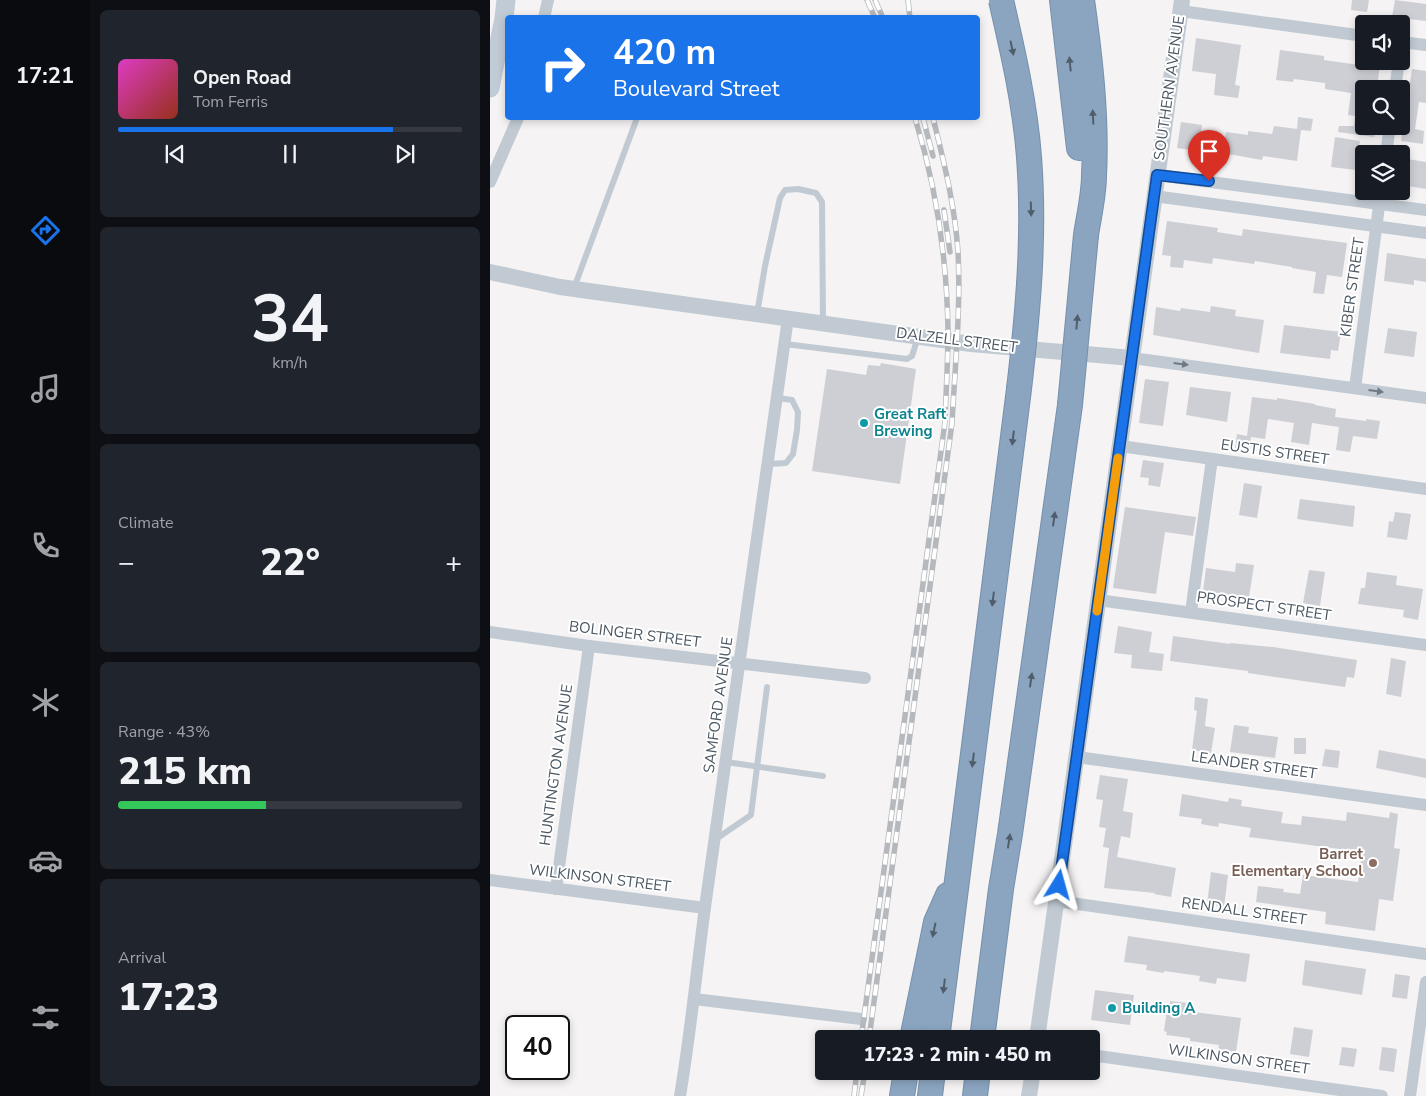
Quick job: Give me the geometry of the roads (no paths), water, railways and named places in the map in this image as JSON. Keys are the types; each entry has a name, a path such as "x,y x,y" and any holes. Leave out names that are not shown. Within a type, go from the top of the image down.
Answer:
{"highway":[{"path":"938,1030 1026,331 1031,256 1029,157 1020,89 1001,0"},
{"path":"1062,0 1078,132 1086,235"},
{"path":"983,1030 1001,889 1070,405 1086,235 1093,194 1095,151 1091,73 1082,0"},
{"path":"914,1030 936,922 959,869"},
{"path":"997,1030 1001,984 1001,889"},
{"path":"902,1096 905,1080"},
{"path":"930,1096 932,1080"},
{"path":"975,1096 977,1080"},
{"path":"991,1096 992,1080"}],"main road":[{"path":"490,88 506,0"}],"street":[{"path":"545,15 548,0"},
{"path":"1181,6 1355,35"},
{"name":"SOUTHERN AVENUE","path":"1038,1030 1181,6"},
{"path":"1410,44 1426,45"},
{"path":"490,182 517,120"},
{"path":"1157,175 1355,195"},
{"path":"1154,196 1426,233"},
{"name":"KIBER STREET","path":"1355,388 1380,200"},
{"path":"1388,200 1426,210"},
{"name":"DALZELL STREET","path":"490,272 536,283 574,289 971,344 1132,358 1426,398"},
{"name":"SAMFORD AVENUE","path":"680,1096 788,318"},
{"name":"EUSTIS STREET","path":"1120,446 1426,489"},
{"path":"1190,612 1212,460"},
{"name":"PROSPECT STREET","path":"1098,600 1426,645"},
{"name":"BOLINGER STREET","path":"490,632 589,646 865,678"},
{"name":"HUNTINGTON AVENUE","path":"556,889 589,646"},
{"name":"LEANDER STREET","path":"1077,757 1426,805"},
{"name":"WILKINSON STREET","path":"490,880 705,908"},
{"name":"RENDALL STREET","path":"1057,901 1426,954"},
{"path":"1410,1096 1426,982"},
{"path":"694,999 861,1019"},
{"name":"WILKINSON STREET","path":"1100,1056 1382,1096"},
{"path":"1029,1096 1032,1080"}],"lane":[{"path":"574,289 636,120"},
{"path":"757,314 780,198 785,190 798,189 816,193 822,202 824,231 823,323"},
{"path":"785,344 907,359 912,356 918,336"},
{"path":"769,464 786,463 793,454 798,430 798,412 792,400 778,398"},
{"path":"715,840 751,815 767,687"},
{"path":"726,762 823,776"}],"railway":[{"path":"867,0 874,15"},
{"path":"875,0 882,15"},
{"path":"908,0 910,15"},
{"path":"862,1030 945,422 948,331 943,250 929,170 916,120"},
{"path":"924,120 933,156"},
{"path":"870,1030 952,423 958,316 959,273 957,235 952,201 933,120"},
{"path":"944,210 950,252"},
{"path":"854,1096 856,1080"},
{"path":"861,1096 864,1080"}],"place":[{"name":"Great Raft Brewing","path":"864,423"},
{"name":"Barret Elementary School","path":"1373,863"},
{"name":"Building A","path":"1112,1008"}]}
